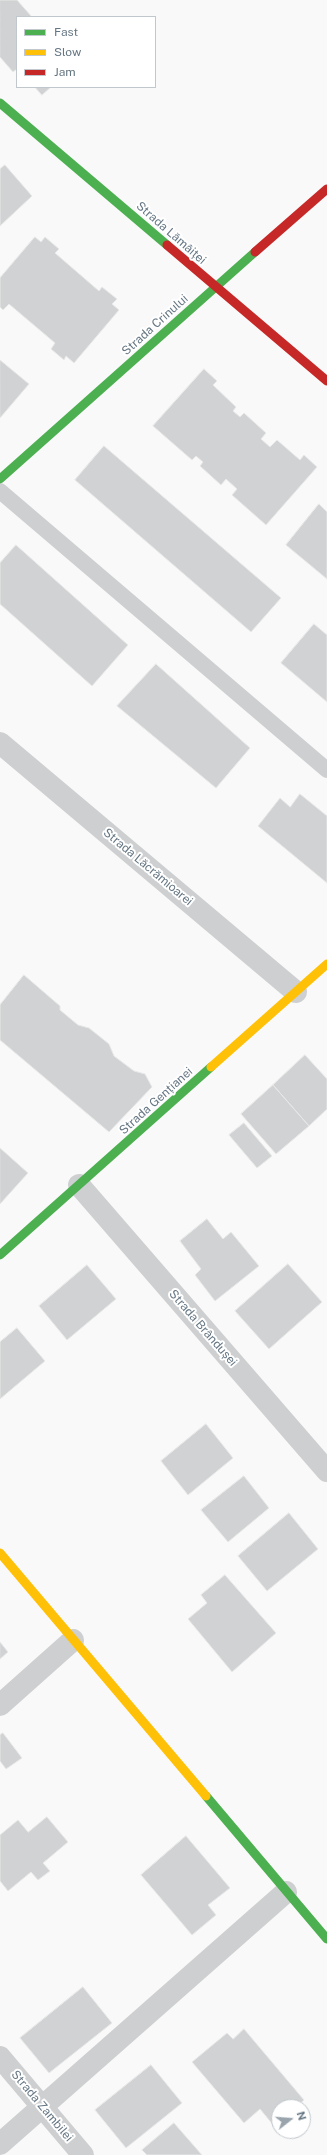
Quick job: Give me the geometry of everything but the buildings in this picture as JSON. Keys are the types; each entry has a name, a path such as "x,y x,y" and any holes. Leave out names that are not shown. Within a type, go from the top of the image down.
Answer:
{"street":[{"name":"Strada Lămâiței","path":"0,103 327,381"},
{"name":"Strada Crinului","path":"0,479 327,189"},
{"name":"Strada Lăcrămioarei","path":"0,743 296,992"},
{"name":"Strada Gențianei","path":"0,1255 296,992 324,972"},
{"name":"Strada Brândușei","path":"79,1185 327,1471"},
{"path":"0,1553 327,1939"},
{"path":"0,1705 73,1640"},
{"path":"0,2144 286,1892"},
{"name":"Strada Zambilei","path":"0,2057 83,2155"}],"lane":[{"path":"0,491 327,770"}],"traffic: fast":[{"path":"0,103 167,245"},
{"path":"0,479 255,252"},
{"path":"0,1255 211,1067"},
{"path":"206,1796 327,1939"}],"traffic: slow":[{"path":"211,1067 327,964"},
{"path":"0,1553 206,1796"}],"traffic: jam":[{"path":"255,252 327,189"},
{"path":"167,245 327,381"}]}
